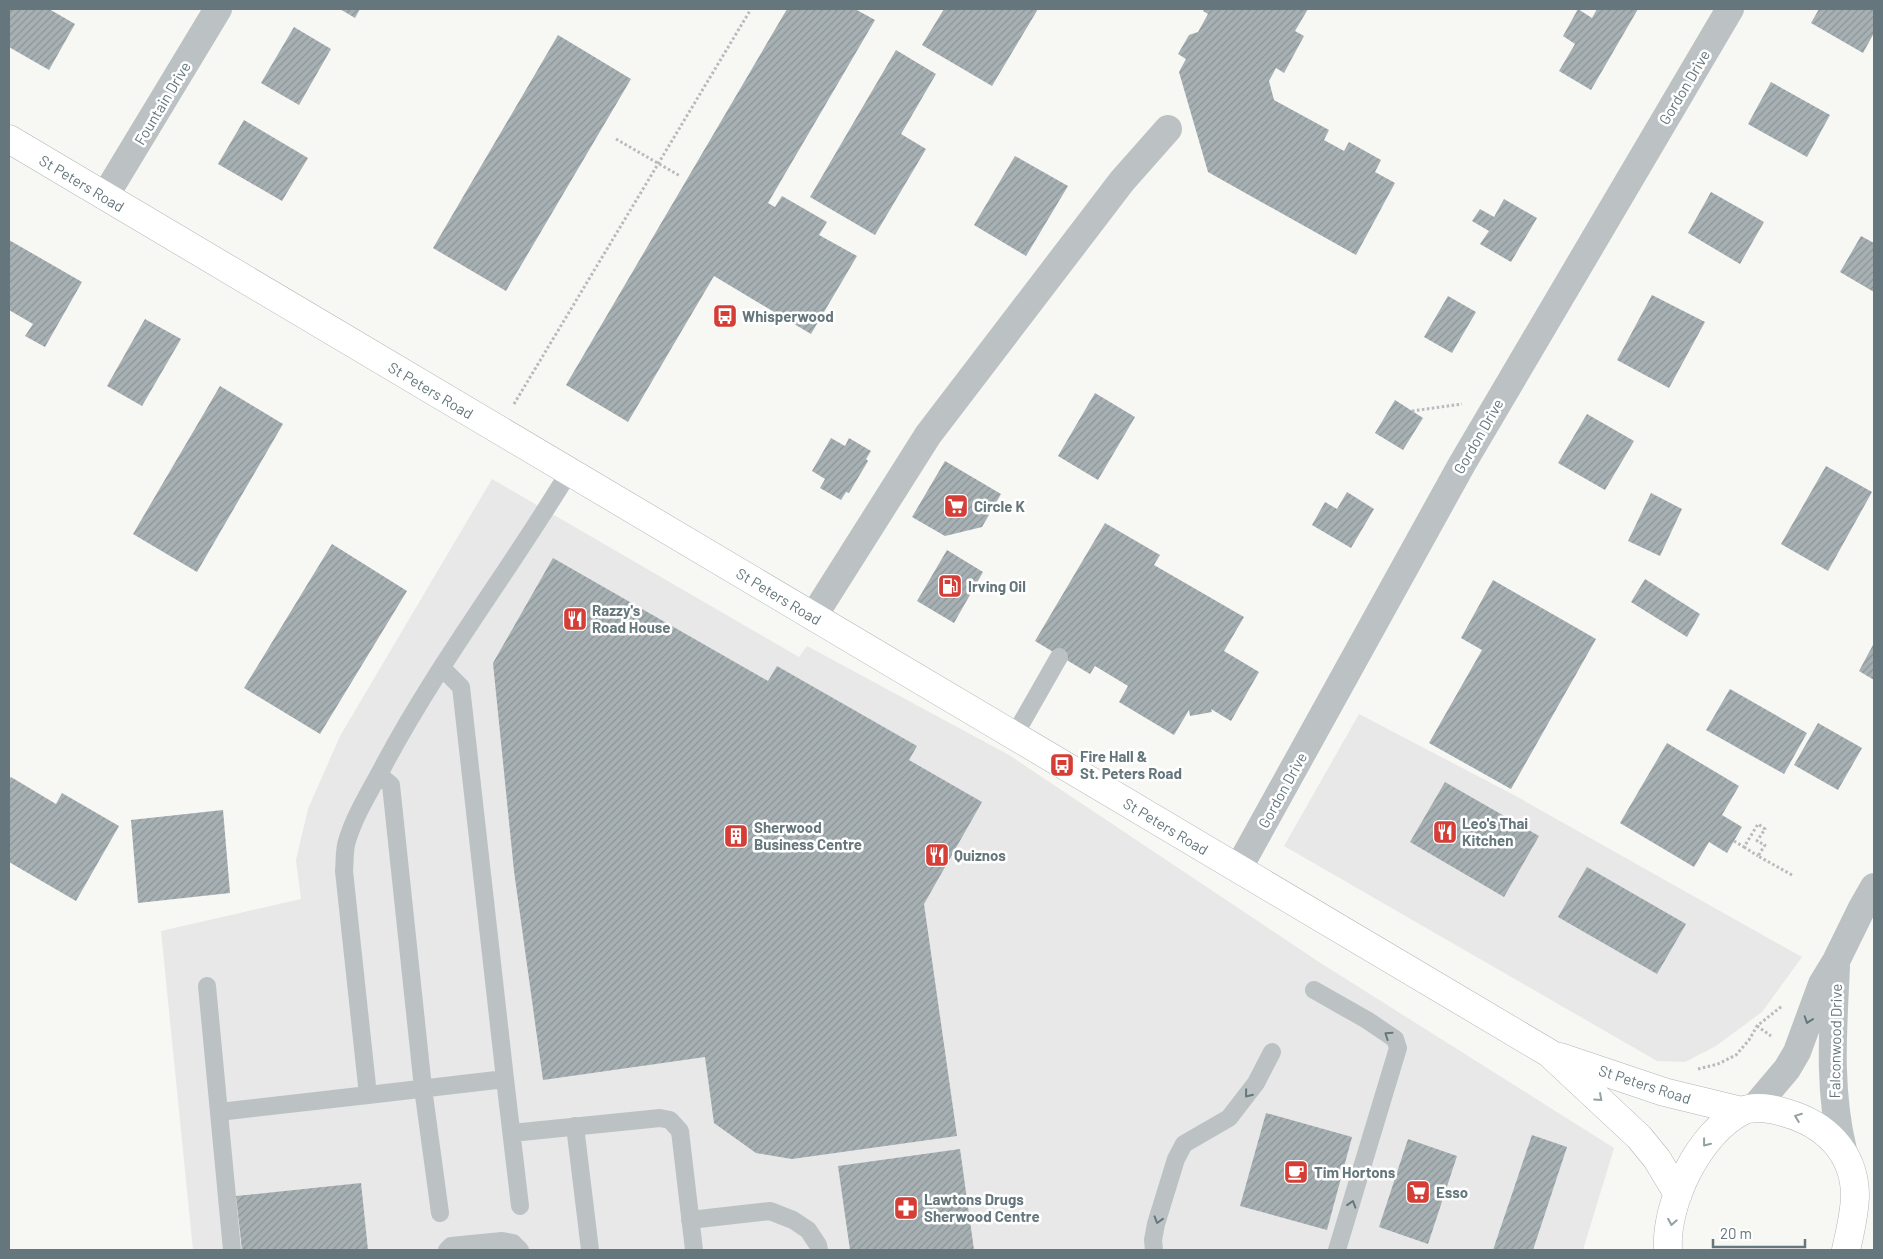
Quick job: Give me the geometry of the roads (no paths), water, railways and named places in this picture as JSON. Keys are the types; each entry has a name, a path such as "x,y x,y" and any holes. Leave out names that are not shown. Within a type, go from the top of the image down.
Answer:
{"main road":[{"name":"St Peters Road","path":"9,139 1549,1053 1664,1092 1748,1109 1777,1110 1801,1117 1821,1128 1843,1150"},
{"name":"St Peters Road","path":"1549,1053 1639,1137 1656,1159 1678,1194"},
{"path":"1668,1250 1672,1218 1678,1194 1694,1159 1717,1130 1748,1109"},
{"path":"1843,1150 1851,1171 1855,1193 1852,1222 1846,1250"},
{"path":"1855,1193 1874,1225"}],"street":[{"name":"Fountain Drive","path":"105,196 218,9"},
{"name":"Gordon Drive","path":"1238,869 1490,415 1730,9"},
{"path":"813,616 928,435 1122,181 1168,129"},
{"name":"Falconwood Drive","path":"1748,1109 1787,1069 1797,1052 1822,984 1874,887"},
{"name":"Falconwood Drive","path":"1836,961 1832,1059 1836,1122 1843,1150"}],"lane":[{"path":"368,1095 344,871 346,842 354,821 409,718 547,509 569,472"},
{"path":"1014,736 1060,657"},
{"path":"442,668 461,687 520,1206"},
{"path":"378,775 391,785 423,1088 440,1214"},
{"path":"207,986 232,1250"},
{"path":"1314,990 1396,1039 1398,1048 1337,1250"},
{"path":"1154,1250 1152,1240 1156,1224 1176,1159 1184,1144 1229,1118 1256,1083 1272,1052"},
{"path":"219,1112 505,1079"},
{"path":"512,1132 660,1118 670,1120 680,1131 694,1250"},
{"path":"575,1126 590,1250"},
{"path":"690,1220 770,1211 793,1220 808,1230 818,1245 819,1250"},
{"path":"447,1250 451,1246 502,1241 514,1243 520,1250"}],"place":[{"name":"Whisperwood","path":"725,316"},
{"name":"Circle K","path":"956,506"},
{"name":"Irving Oil","path":"950,586"},
{"name":"Razzy's Road House","path":"575,619"},
{"name":"Fire Hall & St. Peters Road","path":"1062,765"},
{"name":"Leo's Thai Kitchen","path":"1445,832"},
{"name":"Sherwood Business Centre","path":"736,836"},
{"name":"Quiznos","path":"937,855"},
{"name":"Tim Hortons","path":"1296,1172"},
{"name":"Esso","path":"1418,1192"},
{"name":"Lawtons Drugs Sherwood Centre","path":"906,1208"}]}
